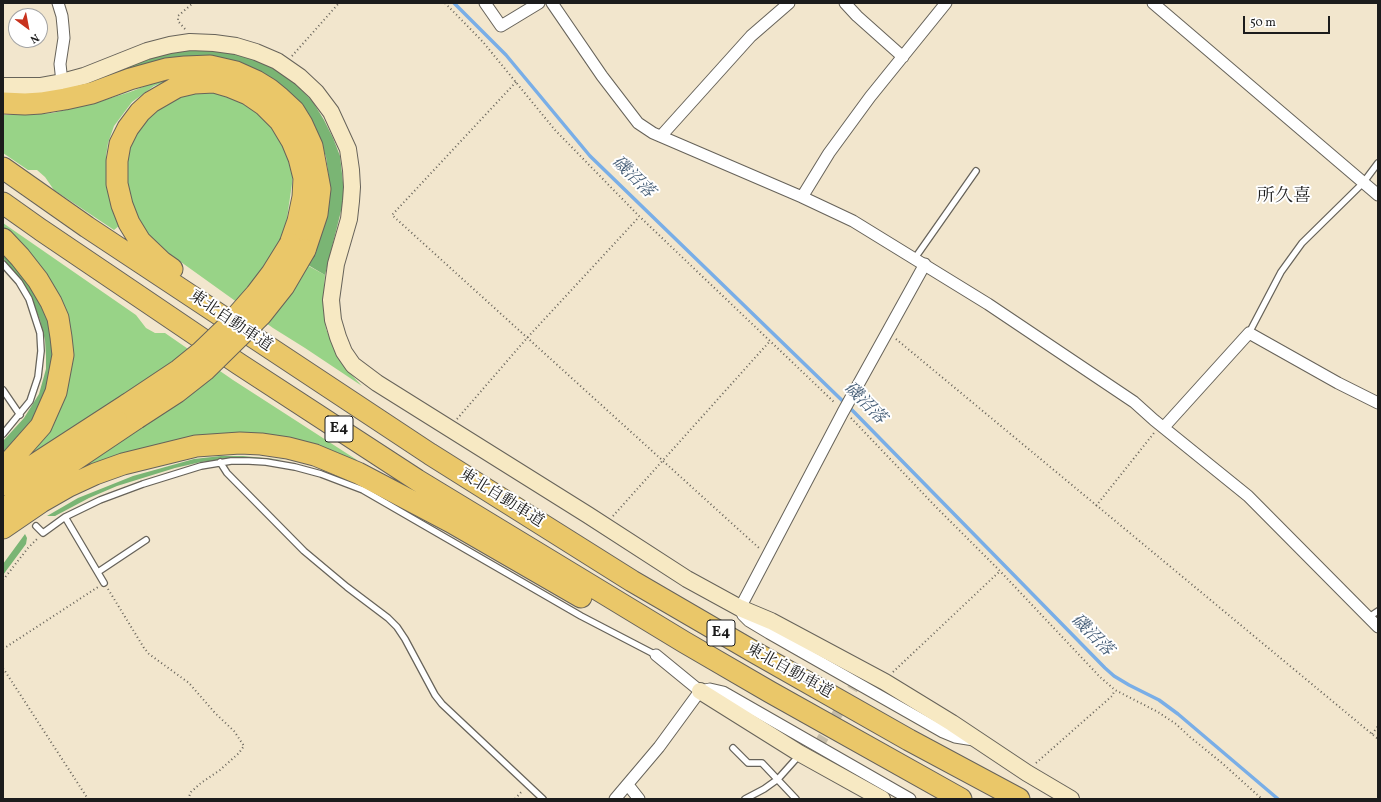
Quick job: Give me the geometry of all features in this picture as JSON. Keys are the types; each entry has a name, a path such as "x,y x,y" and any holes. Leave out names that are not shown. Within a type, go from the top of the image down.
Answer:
{"highway":[{"path":"3,103 30,104 65,99 92,93 130,79 166,69 185,67 210,66 236,72 256,81 269,89 294,111 312,146 320,189 317,214 312,230 297,247"},
{"path":"3,485 132,411 177,392 205,370 261,315 284,286 297,247 303,197 304,178 299,158 292,141 280,121 264,105 248,94 214,82 194,83 177,86 151,102 140,112 128,128 120,144 117,162 117,184 122,204 129,222 140,241 162,262 282,345 381,410 430,454"},
{"name":"東北自動車道","path":"3,168 87,227 430,454 632,581 909,740 1019,799"},
{"name":"東北自動車道","path":"3,203 47,235 239,364 417,480 684,642 961,799"},
{"path":"3,239 33,274 51,302 58,318 63,355 56,392 41,426 3,469"},
{"path":"3,512 15,500 132,411"},
{"path":"3,528 41,502 69,486 123,464 196,446 240,443 288,448 315,455 358,473 451,522 589,601 684,642"}],"street":[{"path":"58,3 62,16 64,38 60,64 62,82"},
{"path":"485,3 501,26 540,3"},
{"path":"552,3 602,76 638,123 661,136 802,197 853,221 988,304 1134,402 1248,496 1373,614 1378,627"},
{"path":"661,136 751,36 789,3"},
{"path":"845,3 857,16 903,57"},
{"path":"802,197 829,153 870,97 946,3"},
{"path":"1153,3 1378,195"},
{"path":"3,86 40,86 62,82 84,76 147,51 190,42 236,46 256,52 277,61 300,77 316,92 331,112 348,149 352,187 351,207 336,264 331,300 333,320 338,337 344,352 353,365 366,376 448,429 687,579 740,608 771,621 885,682 952,723 1027,773 1071,799"},
{"path":"740,608 850,399 925,264"},
{"path":"1164,427 1249,333 1338,383 1378,403"},
{"path":"740,608 743,615 749,621 769,634 943,732 956,737 979,741"},
{"path":"656,655 700,691 799,753 882,799"},
{"path":"615,799 660,747 700,691 710,689 723,692 910,799"},
{"path":"628,785 640,799"}],"lane":[{"path":"1249,333 1281,272 1302,243 1363,183 1378,163"},
{"path":"915,258 976,171"},
{"path":"3,264 19,282 29,299 40,333 42,351 38,377 30,401 3,434"},
{"path":"3,390 20,415"},
{"path":"36,526 43,533 65,517 100,500 143,484 201,466 220,462 261,461 295,467 321,474 363,490 581,616 656,655"},
{"path":"220,462 227,473 304,551 397,626 406,639 435,695 442,704 543,799"},
{"path":"65,517 104,583"},
{"path":"98,572 146,540"},
{"path":"733,748 748,763 762,763 796,799"},
{"path":"745,799 764,789 778,779 795,760 799,753"}],"path":[{"path":"190,42 189,33 178,21 178,16 192,3"},
{"path":"284,66 339,3"},
{"path":"516,82 392,215 768,556"},
{"path":"448,429 527,338 639,216"},
{"path":"888,332 1378,739"},
{"path":"606,527 610,519 770,341"},
{"path":"1096,506 1157,430 1164,427"},
{"path":"3,580 28,548 43,533"},
{"path":"885,682 889,675 1000,571"},
{"path":"3,648 104,583 149,654 189,683 215,713 234,731 244,746 239,753 220,770 191,792 188,799"},
{"path":"3,668 88,799"},
{"path":"1027,773 1112,696 1115,690"},
{"path":"1372,734 1378,726"}],"green space":[{"path":"201,49 238,53 260,61 279,72 298,86 313,102 324,120 340,156 344,191 343,203 325,275 308,265 320,237 329,206 329,178 326,157 321,142 252,68 103,81 98,77 164,54"},
{"path":"179,76 154,86 132,102 114,126 108,143 106,156 106,177 110,201 120,225 114,230 54,190 45,177 37,170 28,170 3,153 3,115 53,113 101,101 156,82"},
{"path":"207,91 228,94 244,102 272,123 292,163 290,165 293,177 283,237 276,248 325,275 323,305 326,329 336,353 345,368 362,386 273,328 167,252 147,233 134,212 126,189 126,152 144,116 178,94"},
{"path":"3,223 136,315 146,328 155,333 165,333 233,380 357,460 354,462 227,437 25,501 6,476 63,396 19,246 3,229"},
{"path":"3,252 37,293 51,324 55,365 33,423 3,457 3,441 24,418 39,394 46,369 46,356 45,340 40,320 33,302 24,284 3,258"},
{"path":"221,456 243,456 285,460 246,458 201,462 175,468 117,486 89,498 55,516 47,516 78,498 133,476 194,459"},
{"path":"25,534 27,538 26,544 3,575 3,564"}],"waterway":[{"name":"磯沼落","path":"454,3 506,55 590,156 854,412 1105,668 1114,676 1159,700 1178,714 1278,799"}],"tunnel":[{"path":"818,746 856,683"}],"district":[{"name":"所久喜","path":"1284,198"}]}
